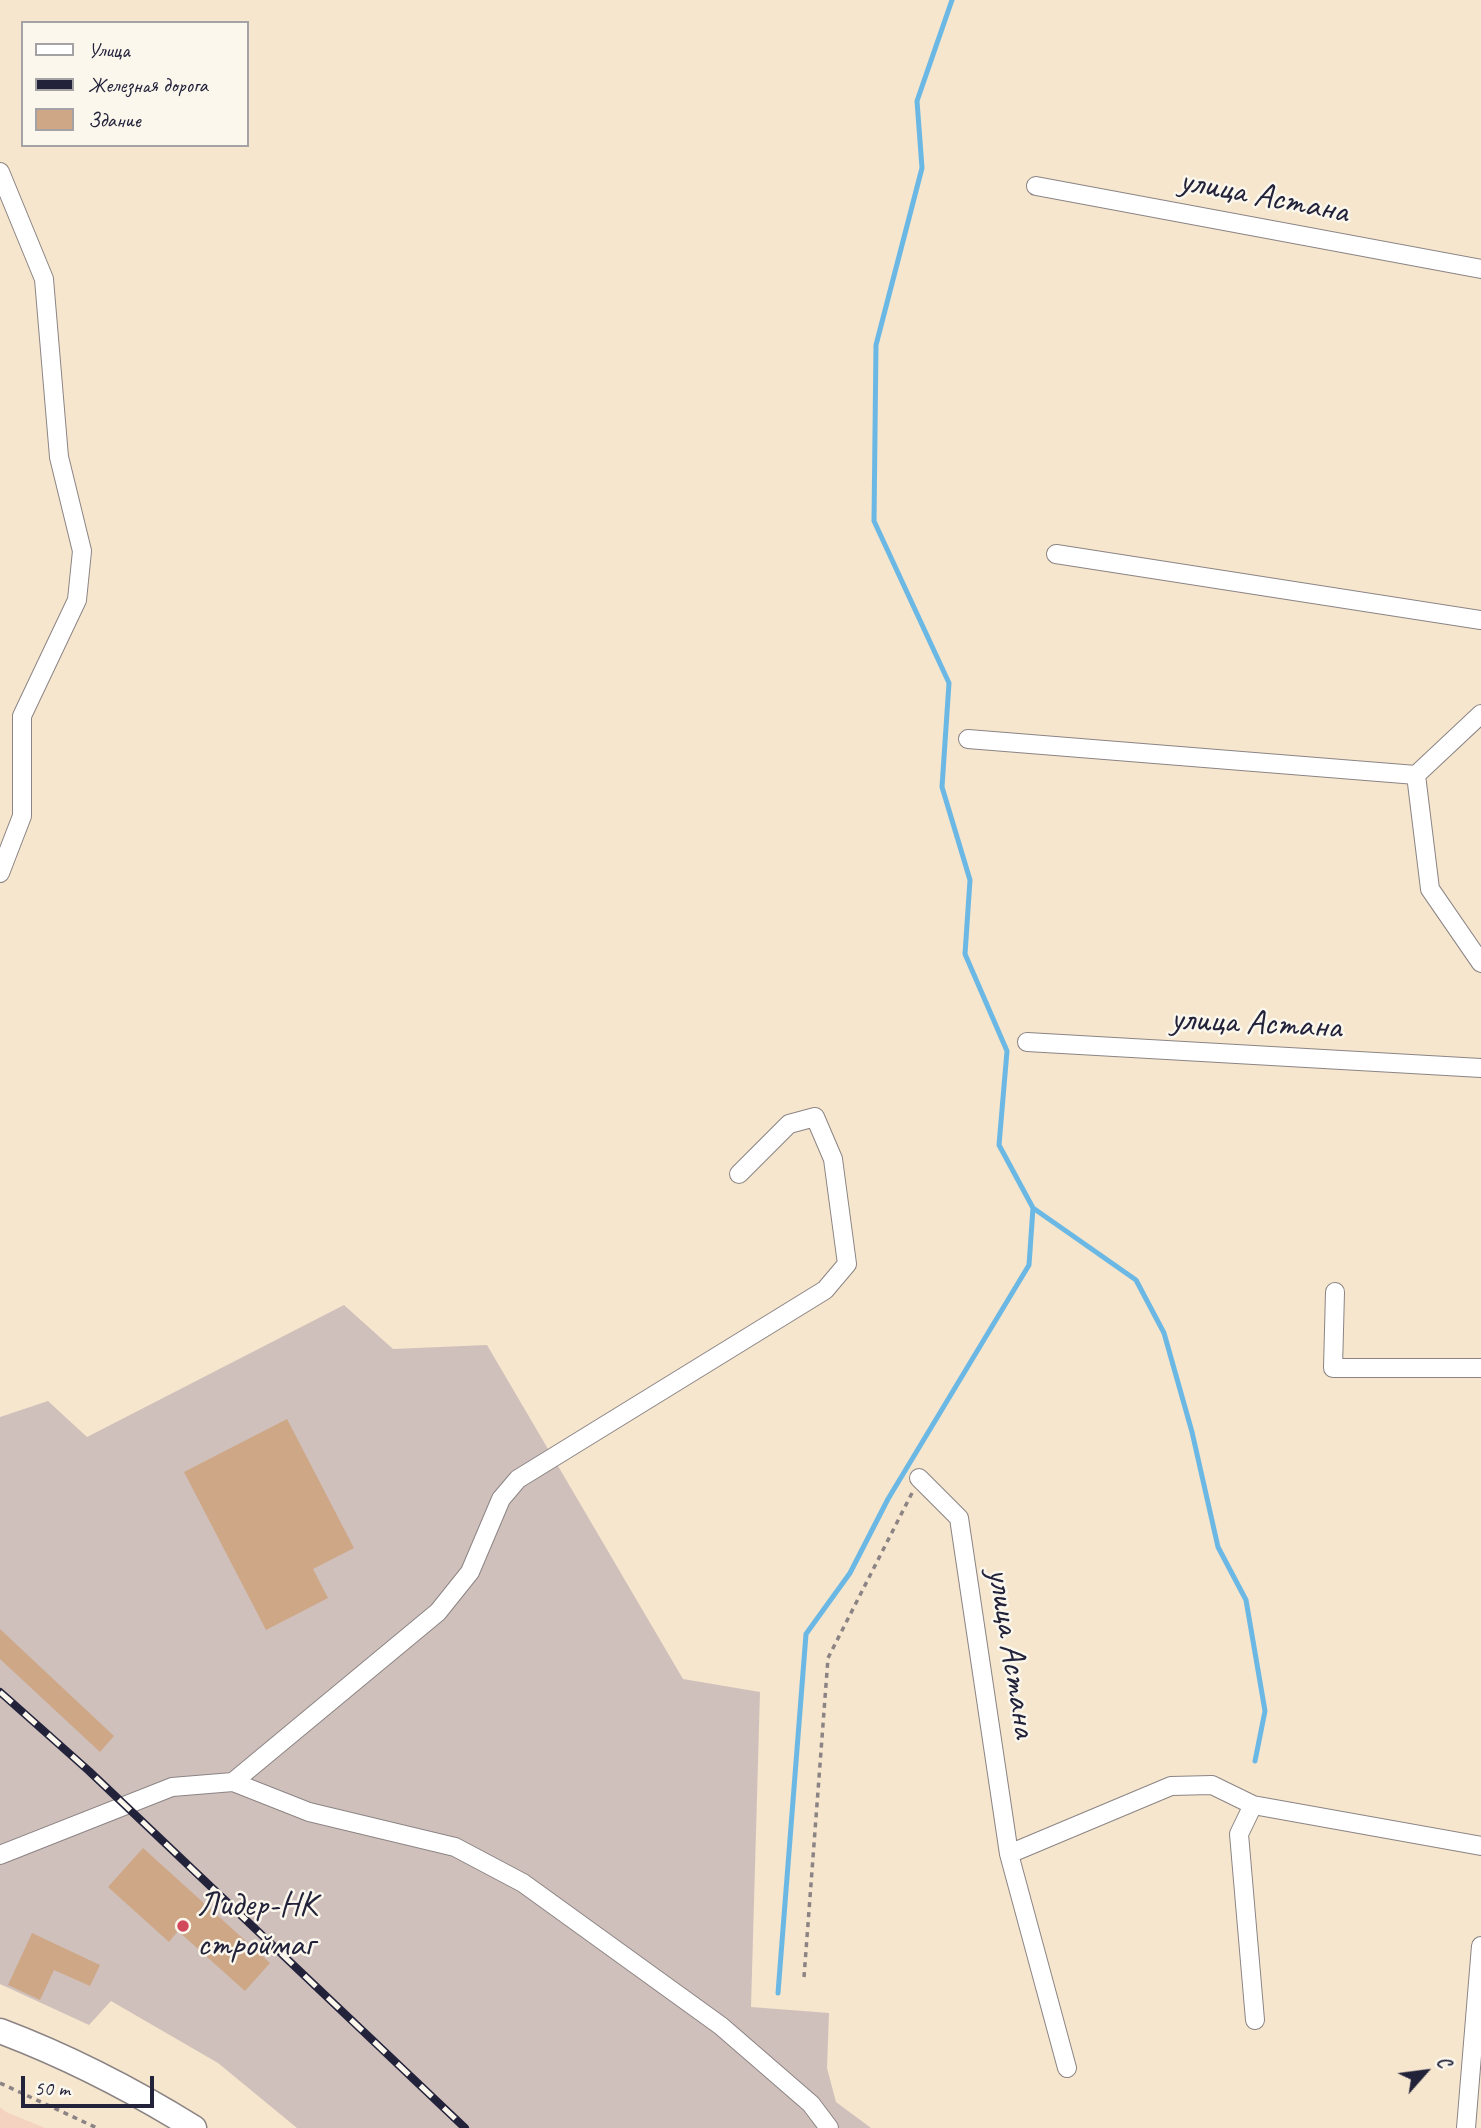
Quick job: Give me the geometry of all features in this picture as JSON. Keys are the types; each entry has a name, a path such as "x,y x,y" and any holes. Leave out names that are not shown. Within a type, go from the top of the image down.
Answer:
{"highway":[{"path":"0,2031 51,2050 129,2088 194,2128"}],"street":[{"path":"0,172 44,279 60,457 82,551 77,600 22,716 22,816 0,873"},
{"name":"улица Астана","path":"1035,187 1481,269"},
{"path":"1056,554 1481,620"},
{"path":"968,739 1416,775 1481,714"},
{"path":"1416,775 1430,889 1481,963"},
{"name":"улица Астана","path":"1027,1042 1481,1068"},
{"path":"233,1782 438,1612 470,1572 501,1499 518,1479 825,1290 847,1264 833,1159 815,1117 789,1124 738,1174"},
{"path":"1335,1292 1333,1368 1481,1368"},
{"name":"улица Астана","path":"919,1478 958,1518 1009,1854 1067,2068"},
{"path":"0,1855 172,1787 233,1782 309,1812 455,1846 523,1883 721,2026 811,2104 829,2128"},
{"path":"1009,1854 1171,1786 1212,1785 1253,1805 1481,1846"},
{"path":"1253,1805 1238,1834 1255,2020"},
{"path":"1466,2128 1481,1946"}],"path":[{"path":"804,1977 828,1658 919,1478"},
{"path":"0,2083 97,2128"}],"shaded area":[{"path":"344,1305 393,1349 487,1345 683,1679 760,1692 751,2007 829,2013 827,2068 836,2102 871,2128 297,2128 218,2063 111,2001 89,2025 0,1984 0,1417 48,1401 87,1437"},
{"path":"0,2107 6,2112 45,2128 0,2128"}],"building":[{"path":"287,1419 354,1548 313,1569 328,1598 266,1630 184,1472"},
{"path":"0,1629 114,1736 100,1752 0,1659"},
{"path":"143,1848 270,1963 245,1991 178,1931 169,1942 108,1887"},
{"path":"32,1933 100,1965 90,1986 54,1970 40,2000 8,1985"}],"waterway":[{"path":"952,0 917,101 922,168 876,345 874,521 949,683 942,787 970,880 965,954 1007,1051 999,1145 1033,1208 1136,1280 1164,1333 1192,1432 1218,1547 1246,1600 1265,1711 1255,1761"},
{"path":"778,1993 806,1634 850,1573 888,1499 1029,1265 1033,1208"}],"railway":[{"path":"0,1692 89,1771 465,2128"}],"place":[{"name":"Лидер-НК строймаг","path":"183,1926"}]}
